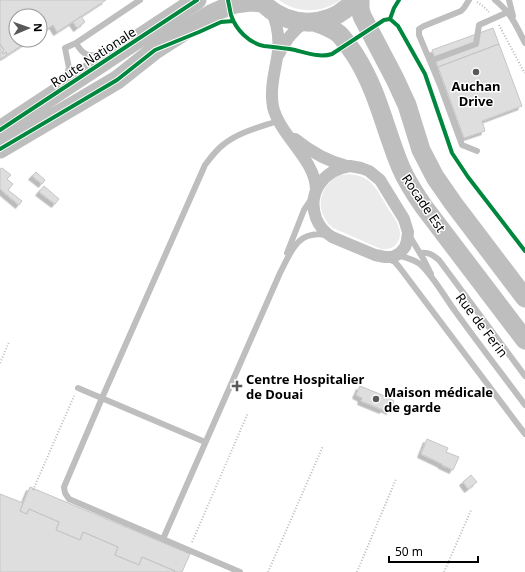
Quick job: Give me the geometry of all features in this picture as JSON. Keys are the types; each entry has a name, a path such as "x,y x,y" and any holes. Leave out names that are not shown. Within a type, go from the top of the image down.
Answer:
{"main road":[{"name":"Route Nationale","path":"0,130 197,0"},
{"path":"0,149 117,80 155,50 211,14 224,8 244,2 264,4 280,16 290,20 310,22 336,15 346,9 355,0"},
{"name":"Rocade Est","path":"360,0 362,16 396,79 421,150 433,172 453,203 525,298"},
{"name":"Rocade Est","path":"310,22 330,28 348,44 370,82 401,167 410,186 424,207 525,340"}],"street":[{"path":"264,4 276,21 278,33 278,57"},
{"path":"282,126 304,146 318,155 330,161 369,171 380,180 404,220 408,232 407,241 402,251 391,256 375,255 332,237 322,229 314,213 314,179 309,166 282,126 273,106 272,90 273,75 283,45 299,26 310,22"},
{"path":"315,192 323,180 335,170 350,166"}],"lane":[{"path":"46,100 64,83 67,76 69,68 65,48 76,43 140,0"},
{"path":"469,0 462,11 424,26 419,29 419,35 440,85 462,145 477,151"},
{"path":"495,0 514,19"},
{"path":"509,0 514,19 525,43"},
{"path":"430,61 476,44 479,25 508,12"},
{"path":"76,43 80,50 86,55 95,56 151,31"},
{"path":"240,572 69,499 65,494 64,487 205,165 213,154 229,140 252,130 282,126"},
{"path":"280,273 304,210 315,192"},
{"name":"Rue de Ferin","path":"408,232 429,268 433,280"},
{"path":"163,538 280,273 294,246 300,240 310,235 318,234 332,237"},
{"path":"421,253 432,254 439,260 525,376"},
{"path":"391,256 525,434"},
{"name":"Rue de Ferin","path":"391,256 408,258 424,268 525,405"},
{"path":"78,388 205,442"}],"path":[{"path":"473,0 483,6 500,26 525,73"},
{"path":"0,363 9,342"},
{"path":"33,490 78,388"},
{"path":"189,550 248,413"},
{"path":"268,572 323,446"},
{"path":"357,572 396,479"},
{"path":"444,572 471,510"}],"shaded area":[{"path":"279,0 341,0 326,7 302,10 286,5"},
{"path":"349,174 367,179 372,184 398,224 400,234 399,239 392,248 381,249 333,228 325,218 322,212 321,200 325,188 335,178 341,175"}],"building":[{"path":"0,0 106,0 57,32 53,25 48,28 48,8 8,8 8,48 18,48 7,55 6,52 3,54 2,52 4,50 0,44"},
{"path":"81,16 85,22 77,28 73,22"},
{"path":"493,28 499,44 438,67 432,50"},
{"path":"0,44 4,50 2,52 3,54 6,52 7,55 0,59"},
{"path":"499,44 522,106 482,121 485,131 464,138 438,67"},
{"path":"2,168 11,175 7,179 13,184 8,190 22,201 19,205 0,189 0,169"},
{"path":"36,172 45,180 42,184 32,176"},
{"path":"44,186 59,199 55,204 39,192"},
{"name":"Maison médicale de garde","path":"360,386 394,401 390,411 384,408 383,410 361,401 362,398 356,395"},
{"path":"427,439 448,448 446,452 459,457 453,470 421,454"},
{"path":"471,475 477,482 468,489 463,482"},
{"path":"30,487 190,554 182,572 174,572 175,571 142,557 139,565 115,555 118,547 83,532 80,540 56,530 59,522 29,509 27,514 20,511"},
{"path":"0,494 23,503 20,511 27,514 29,509 59,522 56,530 80,540 83,532 118,547 115,555 139,565 142,557 175,571 0,572"}],"cycle path":[{"path":"0,130 197,0"},
{"path":"228,0 233,21 248,39 264,46 291,49 309,54 332,54 384,20 390,19"},
{"path":"399,0 390,19 398,26 425,74 452,153 468,177 525,251"},
{"path":"0,149 117,80 155,50 221,22 233,21"}],"place":[{"name":"Auchan Drive","path":"476,72"},
{"name":"Centre Hospitalier de Douai","path":"237,386"},
{"name":"Maison médicale de garde","path":"376,399"}]}
